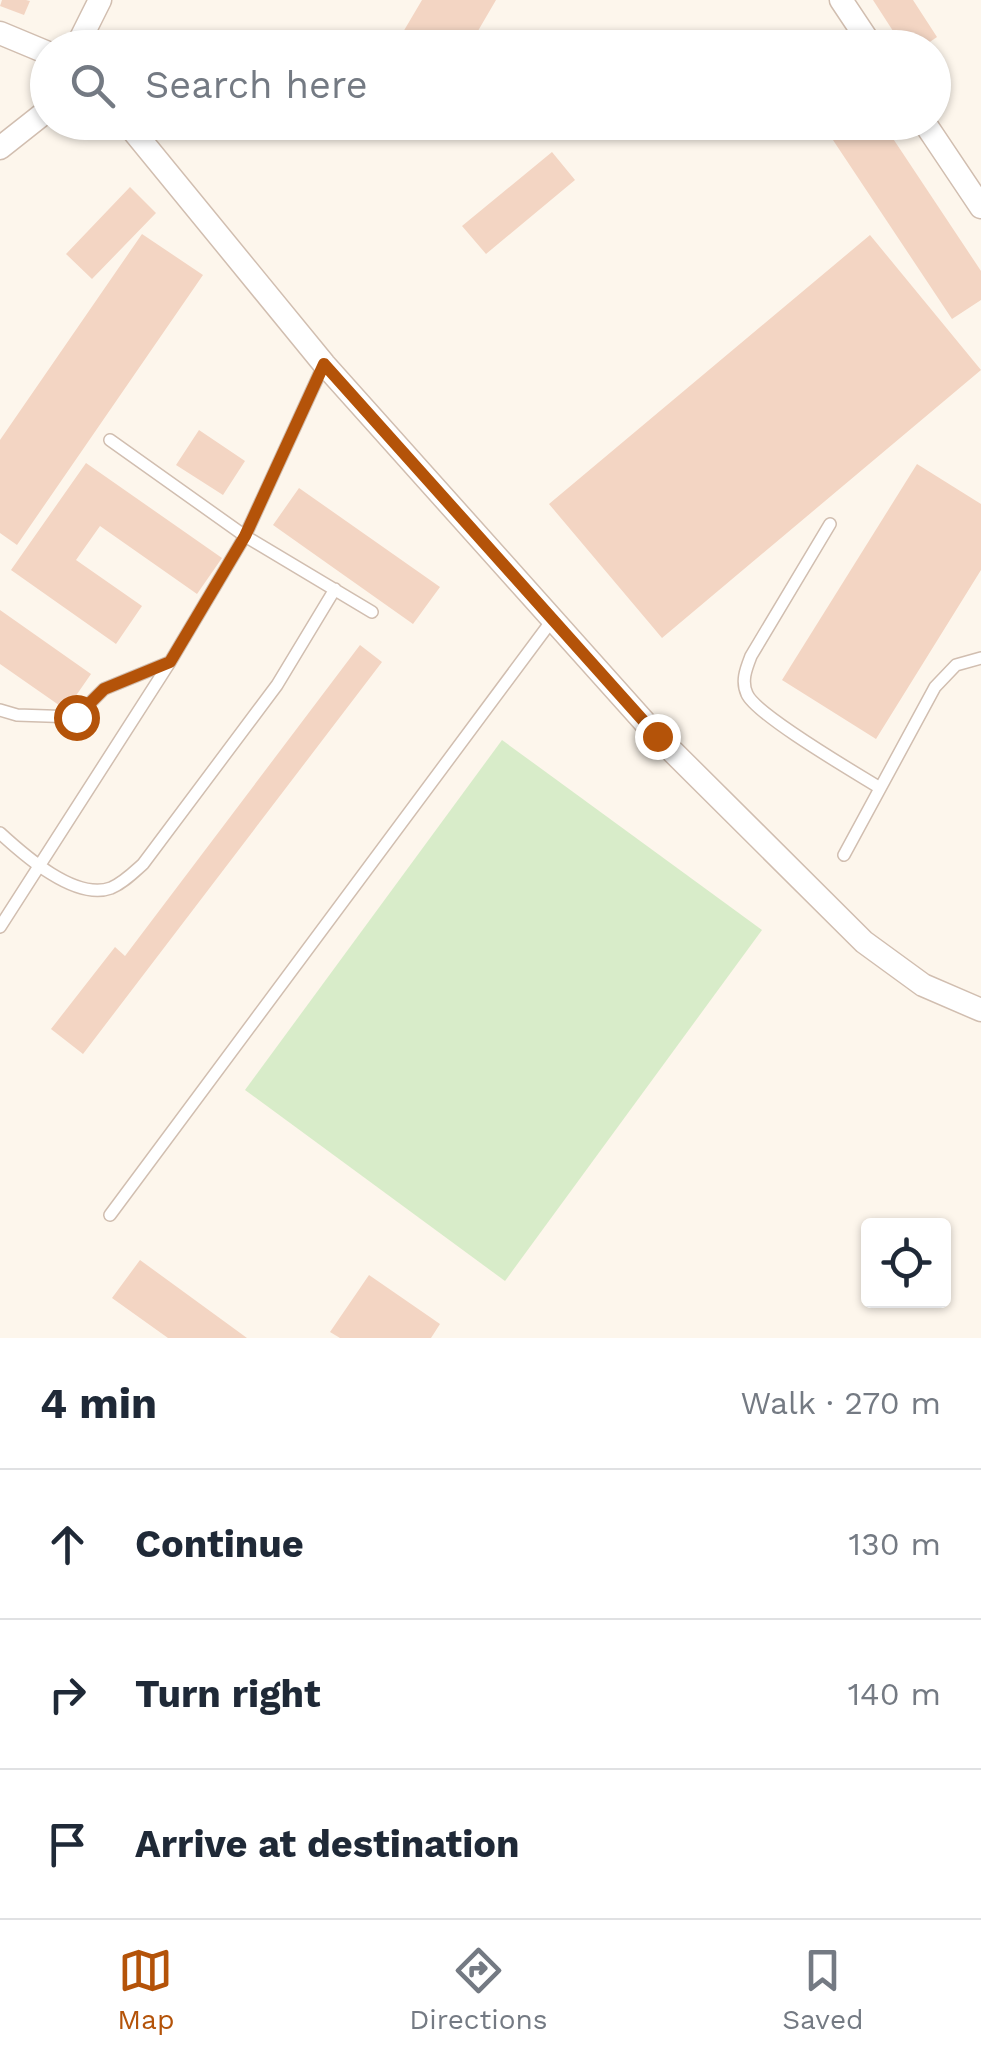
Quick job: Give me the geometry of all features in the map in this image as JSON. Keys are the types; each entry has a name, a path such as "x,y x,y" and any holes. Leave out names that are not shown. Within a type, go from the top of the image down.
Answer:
{"street":[{"path":"85,30 100,0"},
{"path":"842,0 862,30"},
{"path":"0,33 30,46"},
{"path":"0,148 30,124"},
{"path":"141,140 324,364 657,736 864,942 923,985 981,1010"},
{"path":"936,140 981,208"}],"lane":[{"path":"0,927 170,662 245,536 324,364"},
{"path":"110,440 245,536 372,612"},
{"path":"830,524 750,656 744,676 747,696 768,715 880,788"},
{"path":"0,833 40,868 89,890 107,890 123,882 143,864 277,685 335,589"},
{"path":"110,1215 553,619"},
{"path":"844,855 935,686 956,666 981,658"},
{"path":"0,710 76,717 104,689 170,662"}],"green space":[{"path":"502,740 762,930 505,1281 245,1090"}],"building":[{"path":"2,0 30,1 24,15 0,6"},
{"path":"422,0 496,0 478,30 404,30"},
{"path":"873,0 913,0 932,30 892,30"},
{"path":"833,140 894,140 981,271 981,300 952,319"},
{"path":"552,152 575,180 486,254 462,226"},
{"path":"130,187 156,213 92,279 66,254"},
{"path":"142,234 203,275 17,545 0,533 0,440"},
{"path":"870,235 981,370 662,638 549,504"},
{"path":"199,430 245,461 223,495 176,465"},
{"path":"86,463 222,558 197,594 100,526 76,560 142,606 116,644 11,570"},
{"path":"917,464 981,504 981,570 876,739 782,680"},
{"path":"299,488 440,587 413,624 273,525"},
{"path":"0,610 91,674 66,710 0,664"},
{"path":"360,645 382,662 83,1054 51,1029 115,947 125,956"},
{"path":"140,1260 247,1338 168,1338 112,1298"},
{"path":"369,1275 440,1324 431,1338 340,1338 330,1332"}],"route":[{"path":"76,717 104,689 170,662 245,536 324,364 657,736"}]}
